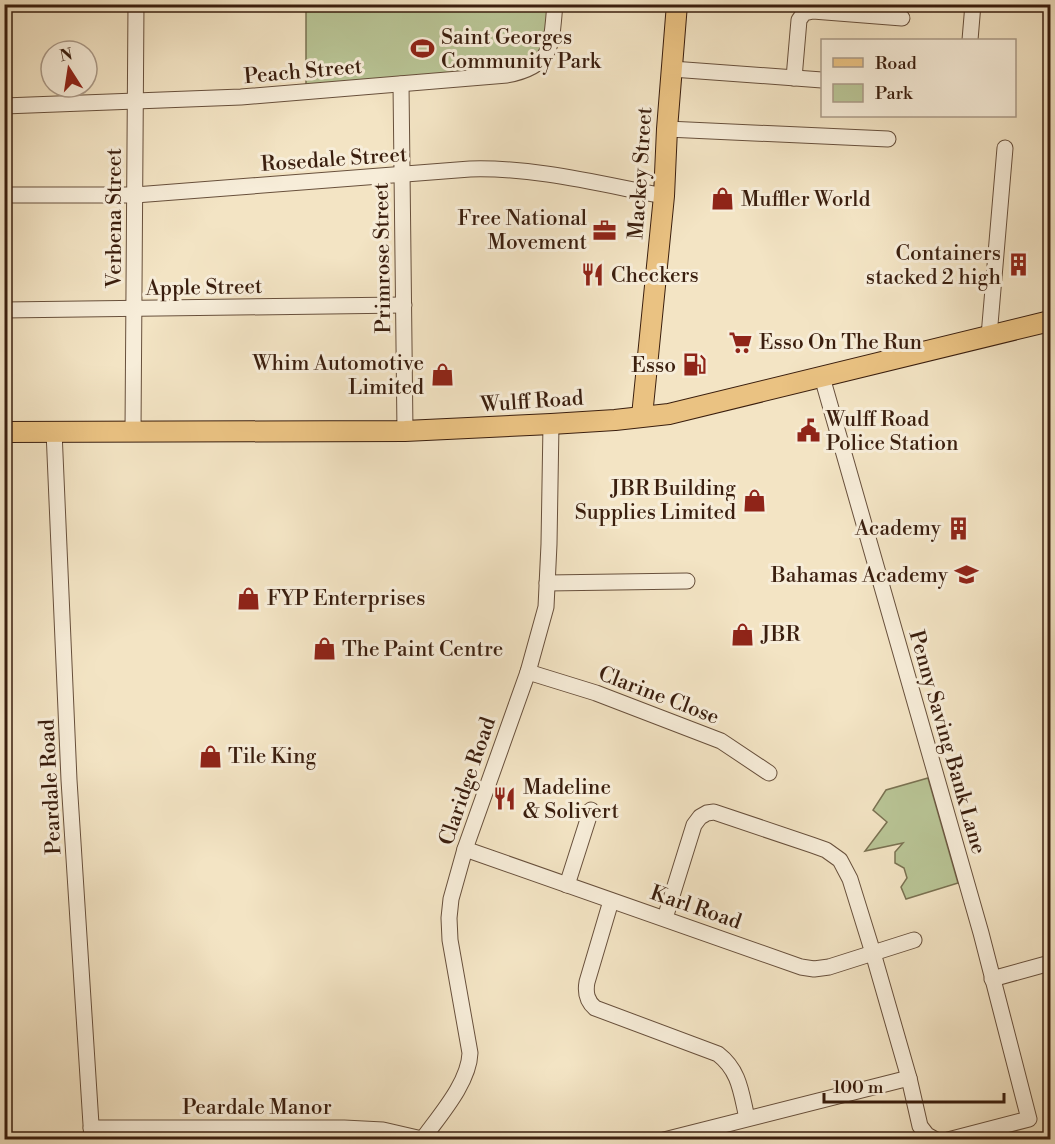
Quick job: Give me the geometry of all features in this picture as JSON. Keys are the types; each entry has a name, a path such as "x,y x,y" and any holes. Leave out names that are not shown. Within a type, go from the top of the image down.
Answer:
{"main road":[{"name":"Mackey Street","path":"642,416 664,196 677,4"},
{"name":"Wulff Road","path":"4,432 405,431 615,420 669,414 1050,321"}],"street":[{"name":"Verbena Street","path":"133,431 136,4"},
{"name":"Peach Street","path":"4,106 241,97 519,73 536,66 548,52 555,4"},
{"path":"970,39 973,4"},
{"path":"794,78 800,20 804,13 813,10 903,18"},
{"path":"672,69 821,80"},
{"name":"Primrose Street","path":"401,84 405,431"},
{"path":"667,129 888,139"},
{"path":"988,336 1005,148"},
{"name":"Rosedale Street","path":"4,195 135,195 496,168 534,172 664,196"},
{"name":"Apple Street","path":"4,310 404,305"},
{"name":"Penny Saving Bank Lane","path":"822,377 974,911 1029,1119 948,1140"},
{"name":"Claridge Road","path":"422,1139 458,1089 470,1060 450,940 451,899 465,849 528,672 546,607 552,424"},
{"name":"Peardale Road","path":"54,432 69,780 91,1134"},
{"path":"547,583 687,581"},
{"name":"Clarine Close","path":"528,672 596,693 722,741 769,772"},
{"path":"567,885 591,810"},
{"path":"665,918 694,825 700,817 707,813 714,812 812,845 826,850 840,860 850,879 873,953 909,1078 920,1126 927,1135 936,1140"},
{"name":"Karl Road","path":"465,849 801,967 814,969 829,967 914,940"},
{"path":"611,901 587,982 586,990 589,1001 595,1008 718,1054 732,1068 747,1118"},
{"path":"992,979 1050,963"},
{"path":"664,1140 909,1078"},
{"name":"Peardale Manor","path":"91,1134 344,1128 383,1130 422,1139"}],"green space":[{"name":"Saint Georges Community Park","path":"306,5 548,5 544,41 538,54 527,63 515,68 306,86"},
{"path":"928,778 958,883 906,899 901,887 907,878 904,868 895,863 895,852 903,843 865,851 887,822 873,810 886,790"}],"place":[{"name":"Saint Georges Community Park","path":"423,49"},
{"name":"Muffler World","path":"723,199"},
{"name":"Free National Movement","path":"605,230"},
{"name":"Containers stacked 2 high","path":"1019,265"},
{"name":"Checkers","path":"593,275"},
{"name":"Esso On The Run","path":"741,342"},
{"name":"Esso","path":"694,365"},
{"name":"Whim Automotive Limited","path":"442,375"},
{"name":"Wulff Road Police Station","path":"808,431"},
{"name":"JBR Building Supplies Limited","path":"754,500"},
{"name":"Academy","path":"959,528"},
{"name":"Bahamas Academy","path":"966,575"},
{"name":"FYP Enterprises","path":"249,598"},
{"name":"JBR","path":"743,634"},
{"name":"The Paint Centre","path":"324,649"},
{"name":"Tile King","path":"210,756"},
{"name":"Madeline & Solivert","path":"505,799"}]}
